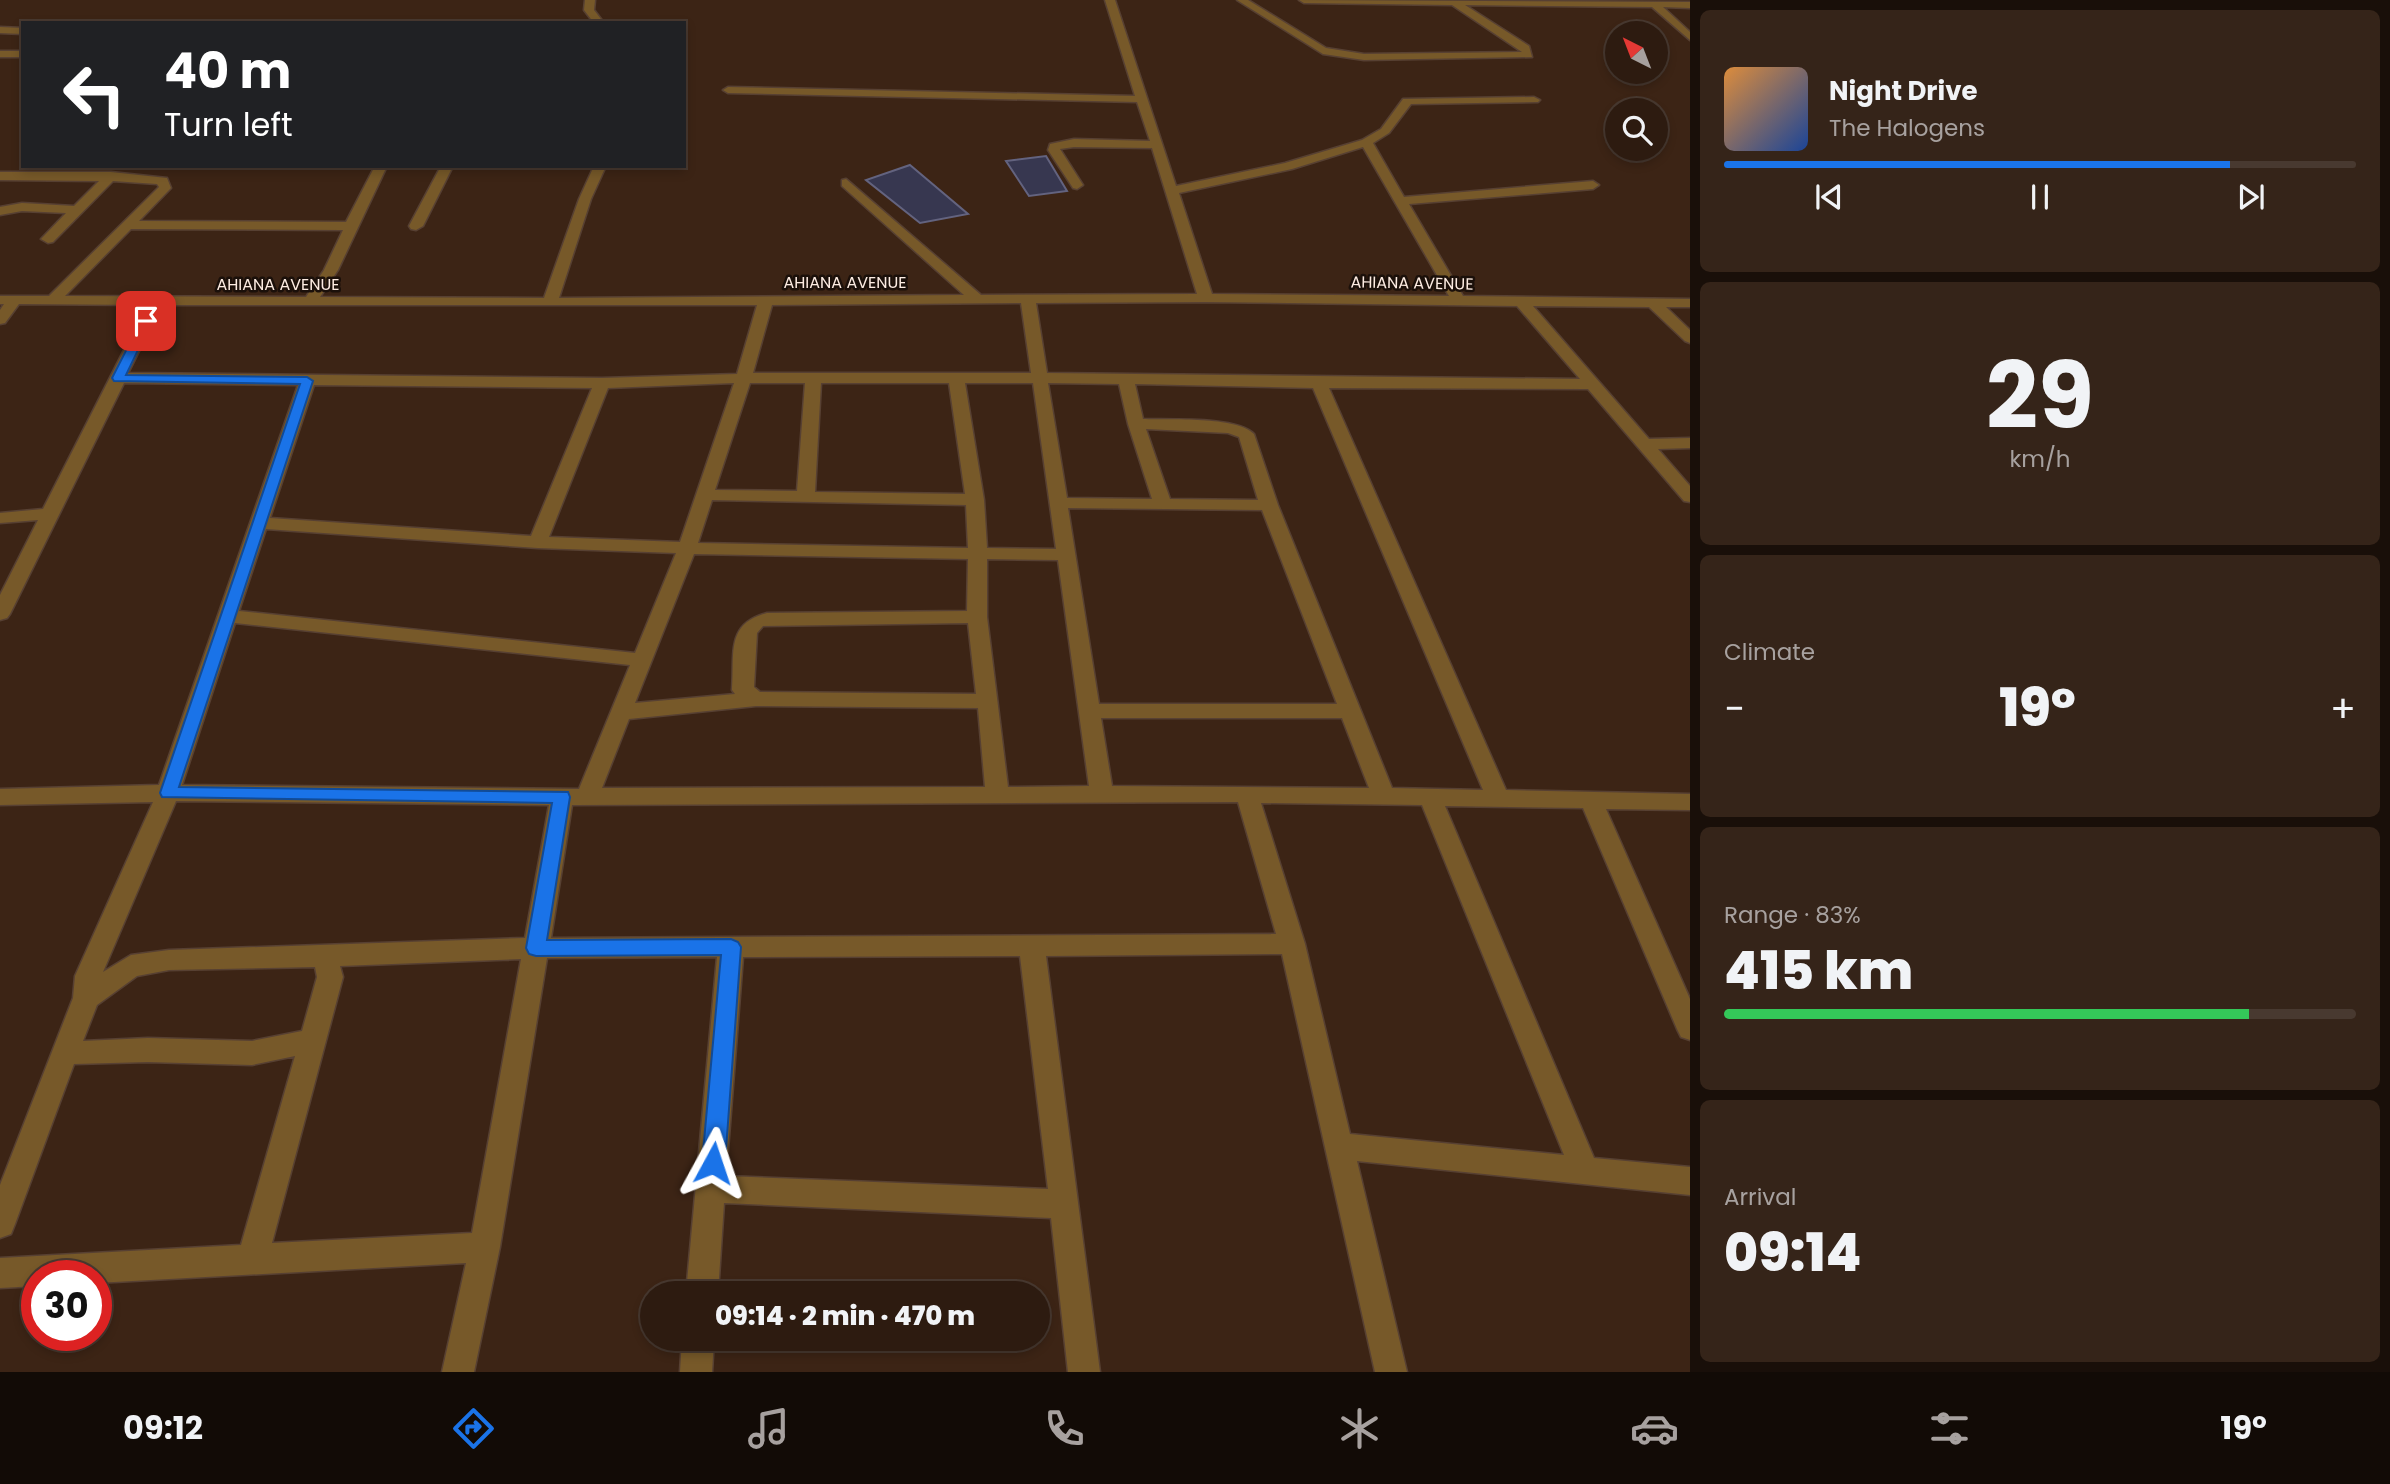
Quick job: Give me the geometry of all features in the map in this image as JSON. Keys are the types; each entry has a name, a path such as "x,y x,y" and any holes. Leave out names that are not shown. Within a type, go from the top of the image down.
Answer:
{"street":[{"path":"590,0 589,10 597,21"},
{"path":"1111,0 1206,298"},
{"path":"1242,0 1323,51 1335,54 1364,57 1528,55 1525,48 1454,2"},
{"path":"1304,0 1690,5"},
{"path":"1656,5 1690,37"},
{"path":"0,30 21,31"},
{"path":"0,54 21,54"},
{"path":"728,90 1142,99"},
{"path":"1171,191 1288,166 1366,142 1385,131 1407,101 1534,100"},
{"path":"1366,142 1459,301"},
{"path":"1077,185 1054,147 1074,143 1157,145"},
{"path":"66,176 75,168"},
{"path":"310,302 320,289 380,168"},
{"path":"416,226 446,168"},
{"path":"550,302 585,199 599,168"},
{"path":"0,176 149,177 163,181 165,187 53,300"},
{"path":"48,239 111,176"},
{"path":"846,183 977,299"},
{"path":"1400,201 1593,185"},
{"path":"0,211 22,207 77,210"},
{"path":"128,225 349,226"},
{"name":"AHIANA AVENUE","path":"7,300 550,302 1206,298 1690,303"},
{"path":"1027,299 1102,795"},
{"path":"0,320 7,300"},
{"path":"458,1372 485,1247 536,948 574,797 621,712 687,548 744,378 766,300"},
{"path":"1521,301 1690,497"},
{"path":"0,614 156,302"},
{"path":"1653,303 1690,338"},
{"path":"118,378 602,383 744,378 1041,378 1591,384"},
{"path":"806,497 813,378"},
{"path":"956,378 975,500 978,553 976,617 997,776 996,795"},
{"path":"1126,380 1136,424 1163,504"},
{"path":"0,1224 86,998 88,976 168,793 307,381"},
{"path":"538,542 602,383"},
{"path":"1319,383 1498,799"},
{"path":"1136,424 1231,428 1245,433 1269,505 1384,797"},
{"path":"1643,444 1690,443"},
{"path":"704,495 975,500"},
{"path":"1058,503 1269,505"},
{"path":"0,518 50,514"},
{"path":"259,523 538,542 687,548 1066,555"},
{"path":"228,616 642,660"},
{"path":"756,699 743,690 747,631 756,622 767,619 976,617"},
{"path":"621,712 756,699 988,701"},
{"path":"1089,711 1350,711"},
{"path":"0,797 168,793 574,797 1247,794 1690,802"},
{"path":"1247,794 1292,944 1391,1372"},
{"path":"1430,797 1585,1170"},
{"path":"1591,801 1690,1029"},
{"path":"86,998 131,966 169,960 536,948 1292,944"},
{"path":"1031,946 1037,974 1084,1372"},
{"path":"703,1281 731,947"},
{"path":"252,1259 330,978 325,956"},
{"path":"65,1053 148,1050 252,1053 313,1040"},
{"path":"1339,1146 1690,1181"},
{"path":"711,1189 1064,1204"},
{"path":"0,1273 485,1247"},
{"path":"696,1372 697,1351"}],"building":[{"path":"1046,156 1067,191 1029,196 1006,161"},
{"path":"910,165 968,214 920,223 866,180"}],"route":[{"path":"146,321 118,378 307,381 168,793 562,797 536,948 731,947 713,1163"}]}
